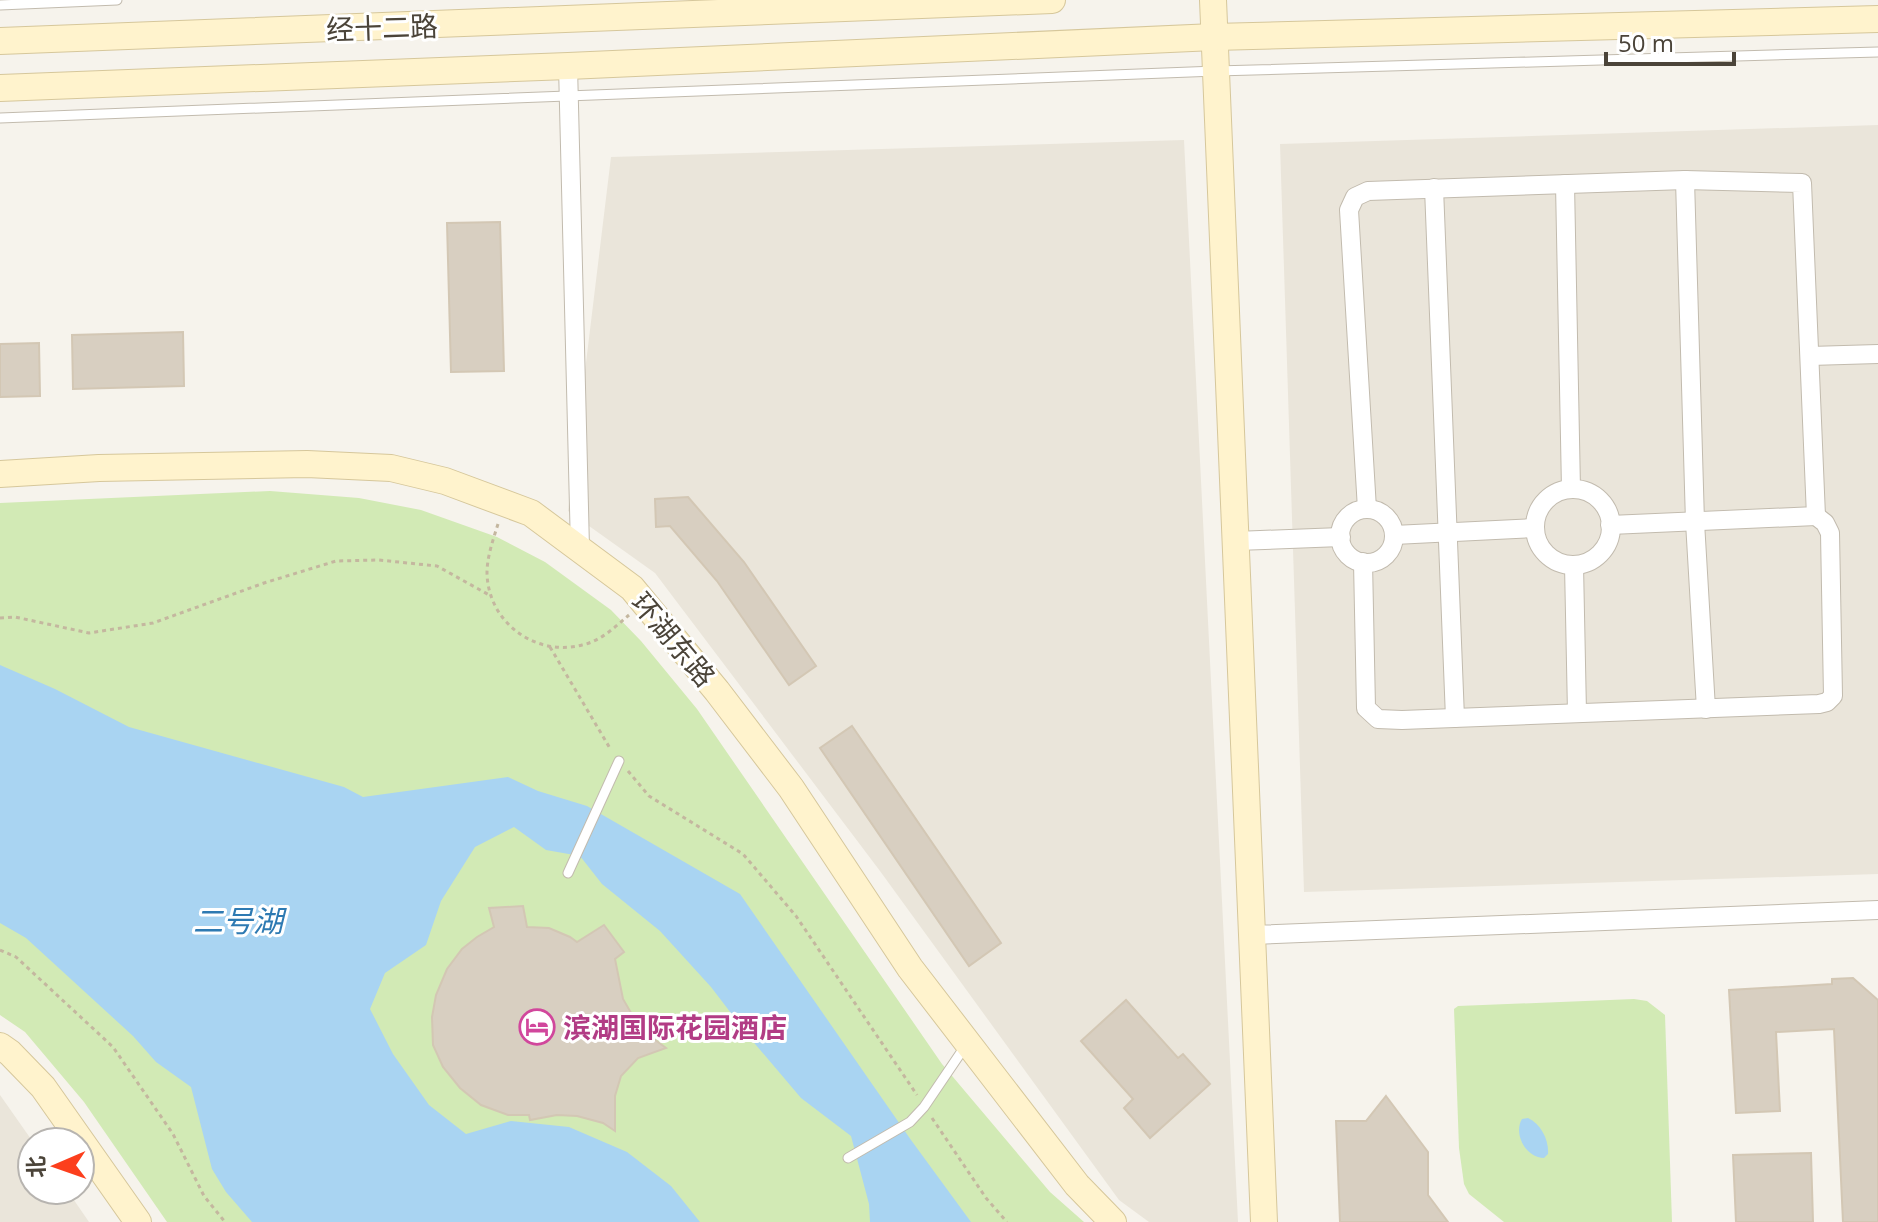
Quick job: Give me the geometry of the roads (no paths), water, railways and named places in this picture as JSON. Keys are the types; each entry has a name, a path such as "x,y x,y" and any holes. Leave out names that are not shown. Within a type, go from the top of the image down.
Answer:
{"main road":[{"name":"经十二路","path":"0,41 559,10 1052,0"},
{"path":"1213,0 1264,1222"},
{"path":"0,88 1214,37 1878,19"},
{"name":"环湖东路","path":"0,474 99,468 307,464 391,468 445,481 531,513 632,588 644,601 791,788 910,968 1077,1185 1113,1222"},
{"path":"0,1046 43,1087 138,1222"}],"street":[{"path":"568,66 580,548"},
{"path":"1685,180 1695,522 1706,709"},
{"path":"1367,509 1349,210 1355,197 1368,191 1685,180 1802,183 1816,516"},
{"path":"1565,184 1571,489"},
{"path":"1434,188 1455,718"},
{"path":"1810,356 1878,354"},
{"path":"1571,489 1590,493 1598,499 1609,515 1610,525 1610,535 1600,553 1593,559 1574,565 1555,560 1547,554 1540,547 1535,528 1539,509 1545,501 1553,494 1571,489"},
{"path":"1367,509 1375,510 1389,520 1394,535 1393,544 1383,557 1363,562 1346,552 1341,537 1345,521 1358,511 1367,509"},
{"path":"1363,562 1366,708 1378,719 1819,704 1833,696 1830,533 1825,523 1816,516 1610,525"},
{"path":"1394,535 1535,528"},
{"path":"1236,541 1341,537"},
{"path":"1574,565 1577,713"},
{"path":"1252,935 1878,910"}],"lane":[{"path":"0,5 117,0"},
{"path":"0,118 1216,71 1878,52"},
{"path":"568,873 619,761"},
{"path":"848,1158 910,1122 924,1107 967,1043"}],"water":[{"name":"二号湖","path":"0,665 129,727 344,787 363,797 508,777 538,791 587,806 740,894 971,1222 870,1222 869,1204 851,1136 801,1098 711,987 660,931 602,884 580,856 546,850 514,827 475,847 441,901 426,945 385,973 370,1009 393,1054 429,1105 466,1134 511,1121 569,1127 627,1152 671,1186 700,1222 252,1222 226,1192 212,1169 191,1087 156,1062 133,1036 26,938 0,923"},
{"path":"1528,1118 1537,1124 1546,1138 1548,1154 1544,1158 1527,1150 1520,1138 1522,1119"}],"place":[{"name":"滨湖国际花园酒店","path":"537,1027"}]}
